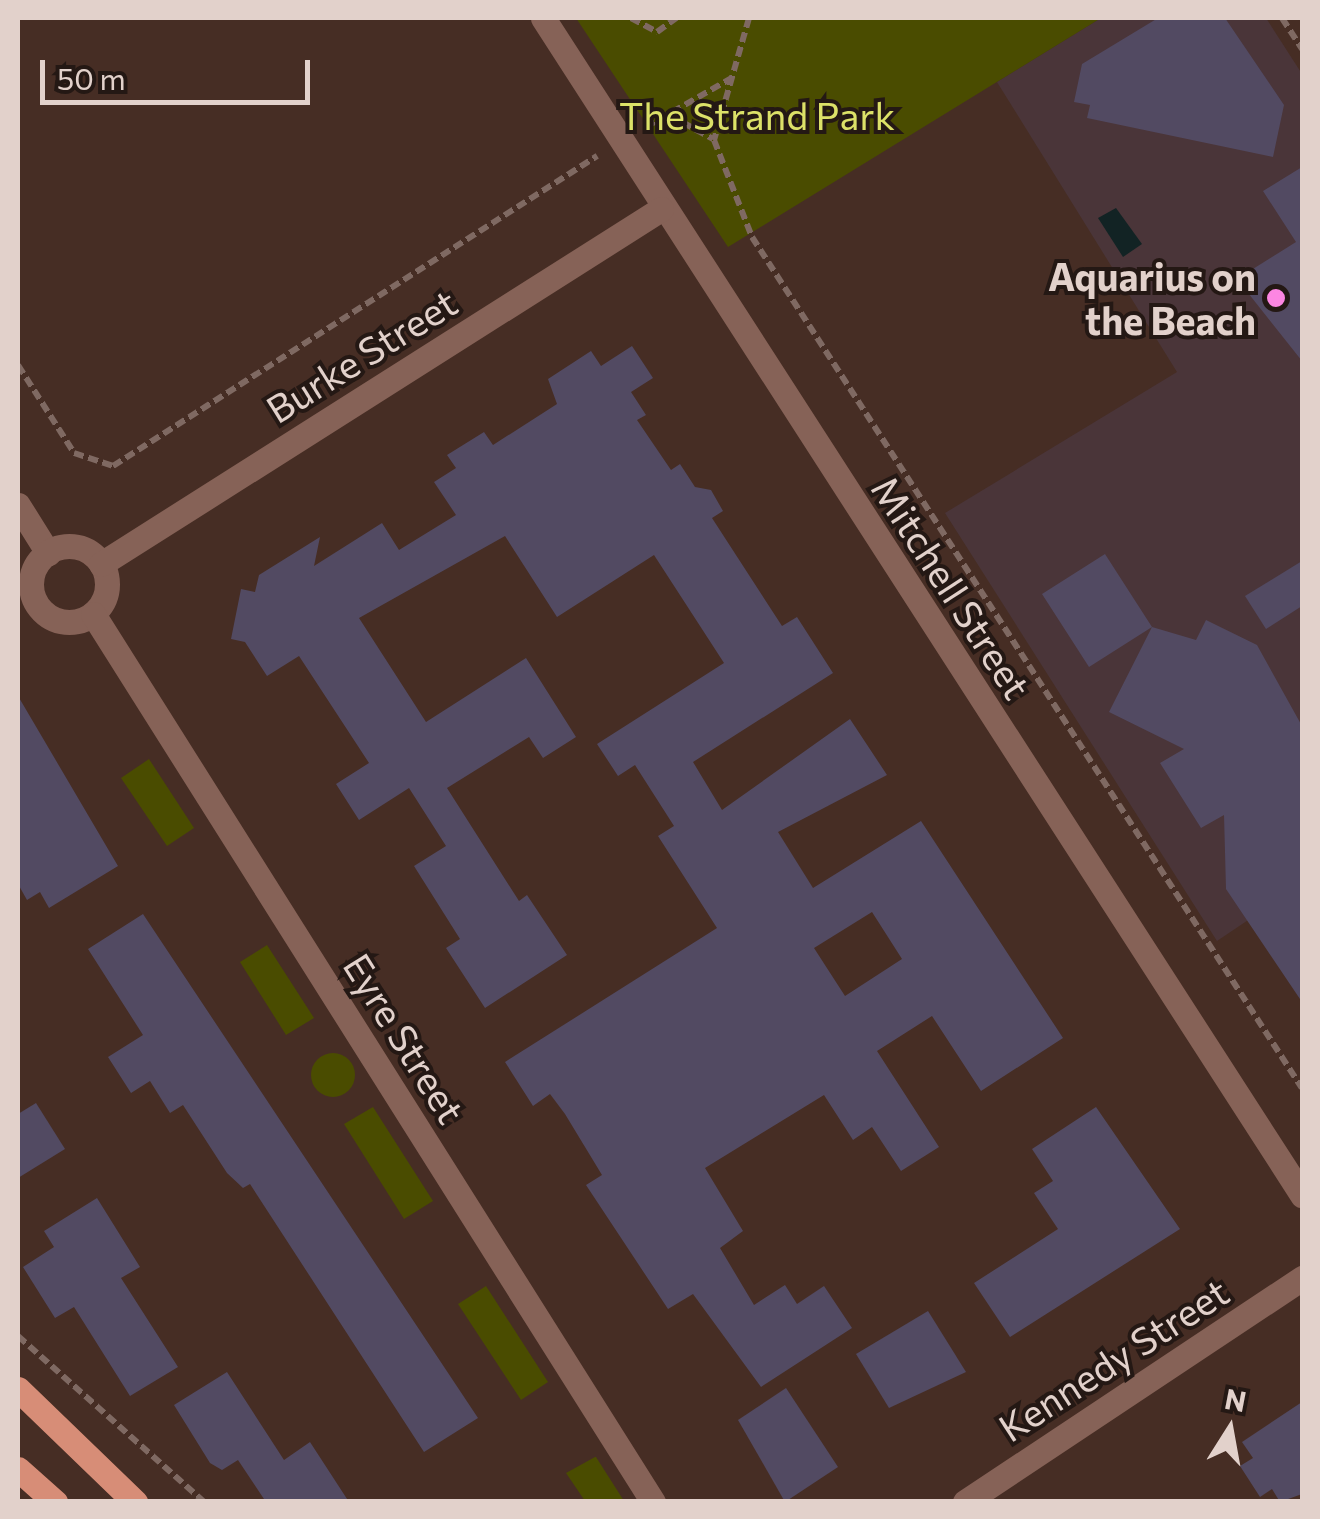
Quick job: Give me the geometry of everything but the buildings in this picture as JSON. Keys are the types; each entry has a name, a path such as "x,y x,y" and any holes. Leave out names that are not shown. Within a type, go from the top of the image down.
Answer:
{"main road":[{"path":"18,1388 136,1502"},
{"path":"18,1468 54,1502"}],"street":[{"name":"Mitchell Street","path":"543,18 662,209 1302,1194"},
{"name":"Burke Street","path":"101,564 662,209"},
{"path":"18,505 48,553"},
{"path":"83,549 101,564 108,585 92,614 57,620 27,611 34,571 48,553 83,549"},
{"name":"Eyre Street","path":"92,614 654,1502"},
{"name":"Kennedy Street","path":"965,1502 1302,1278"}],"path":[{"path":"632,18 656,32 676,18"},
{"path":"714,140 750,18"},
{"path":"1282,18 1302,50"},
{"path":"18,364 74,453 113,466 620,142 736,76"},
{"path":"668,114 714,140 752,237 1302,1088"},
{"path":"18,1336 204,1502"}],"shaded area":[{"path":"1101,18 1266,18 1302,74 1302,884 1217,941 945,513 1177,372 997,82"},
{"path":"1116,208 1142,244 1123,257 1098,218"}],"green space":[{"name":"The Strand Park","path":"576,18 1101,18 728,247"},
{"path":"149,759 194,828 167,846 121,778"},
{"path":"267,945 314,1018 286,1035 240,962"},
{"path":"333,1053 349,1059 355,1075 349,1091 333,1097 317,1091 311,1075 317,1059"},
{"path":"373,1107 433,1201 404,1219 344,1124"},
{"path":"486,1286 548,1382 521,1400 458,1304"},
{"path":"596,1457 624,1501 585,1501 566,1473"}],"place":[{"name":"Aquarius on the Beach","path":"1276,298"}]}
